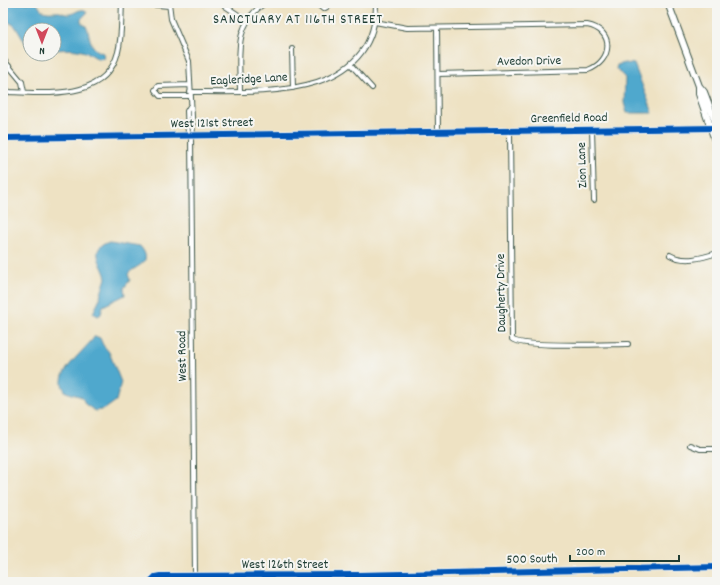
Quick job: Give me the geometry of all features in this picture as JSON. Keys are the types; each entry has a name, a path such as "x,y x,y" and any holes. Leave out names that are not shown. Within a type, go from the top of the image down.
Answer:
{"main road":[{"path":"668,3 699,86 704,92 715,127 717,146"}],"street":[{"path":"3,92 75,91 87,88 103,77 112,67 118,52 122,3"},
{"path":"136,3 169,4"},
{"path":"240,92 240,39 246,20 252,12 265,3"},
{"path":"316,3 323,9 326,7 327,3"},
{"name":"Eagleridge Lane","path":"190,85 158,86 155,90 160,96 279,91 329,78 351,65 366,46 375,22 376,3"},
{"name":"West Road","path":"169,4 174,26 187,53 190,106 193,111 191,135 195,576"},
{"path":"225,6 246,20"},
{"path":"375,22 399,28 437,28 438,132"},
{"name":"Avedon Drive","path":"437,28 587,25 600,30 608,47 606,57 602,63 588,70 438,74"},
{"path":"292,49 293,88"},
{"path":"3,59 22,82 24,92"},
{"path":"351,65 372,88"},
{"name":"Greenfield Road","path":"421,133 715,127"},
{"name":"Zion Lane","path":"592,129 594,200"},
{"name":"Daugherty Drive","path":"510,131 512,339 518,342 558,345 628,344"},
{"name":"West 121st Street","path":"3,138 421,133"},
{"path":"670,255 684,259 702,257 717,252"},
{"path":"690,445 700,449 717,448"},
{"name":"500 South","path":"420,573 717,567"},
{"name":"West 126th Street","path":"151,581 160,576 420,573"}],"water":[{"path":"3,3 37,3 44,11 67,14 85,10 87,13 81,19 81,22 87,27 93,46 95,49 103,53 104,58 98,59 82,51 62,49 62,22 22,22 22,38 15,26 3,18"},
{"path":"624,63 634,64 653,113 627,113 624,103 625,78 616,69 617,65"},
{"path":"110,241 140,246 144,252 145,260 128,274 130,280 124,288 125,295 103,306 101,314 98,316 93,313 98,303 106,278 98,257 98,253 99,248 103,244"},
{"path":"95,336 100,338 103,345 109,352 121,382 116,401 105,409 95,411 85,404 82,397 66,392 62,383 65,371"}],"cycle path":[{"path":"3,138 717,128"},
{"path":"150,582 155,577 160,576 357,575 717,567"}],"district":[{"name":"SANCTUARY AT 116TH STREET","path":"298,20"}]}
